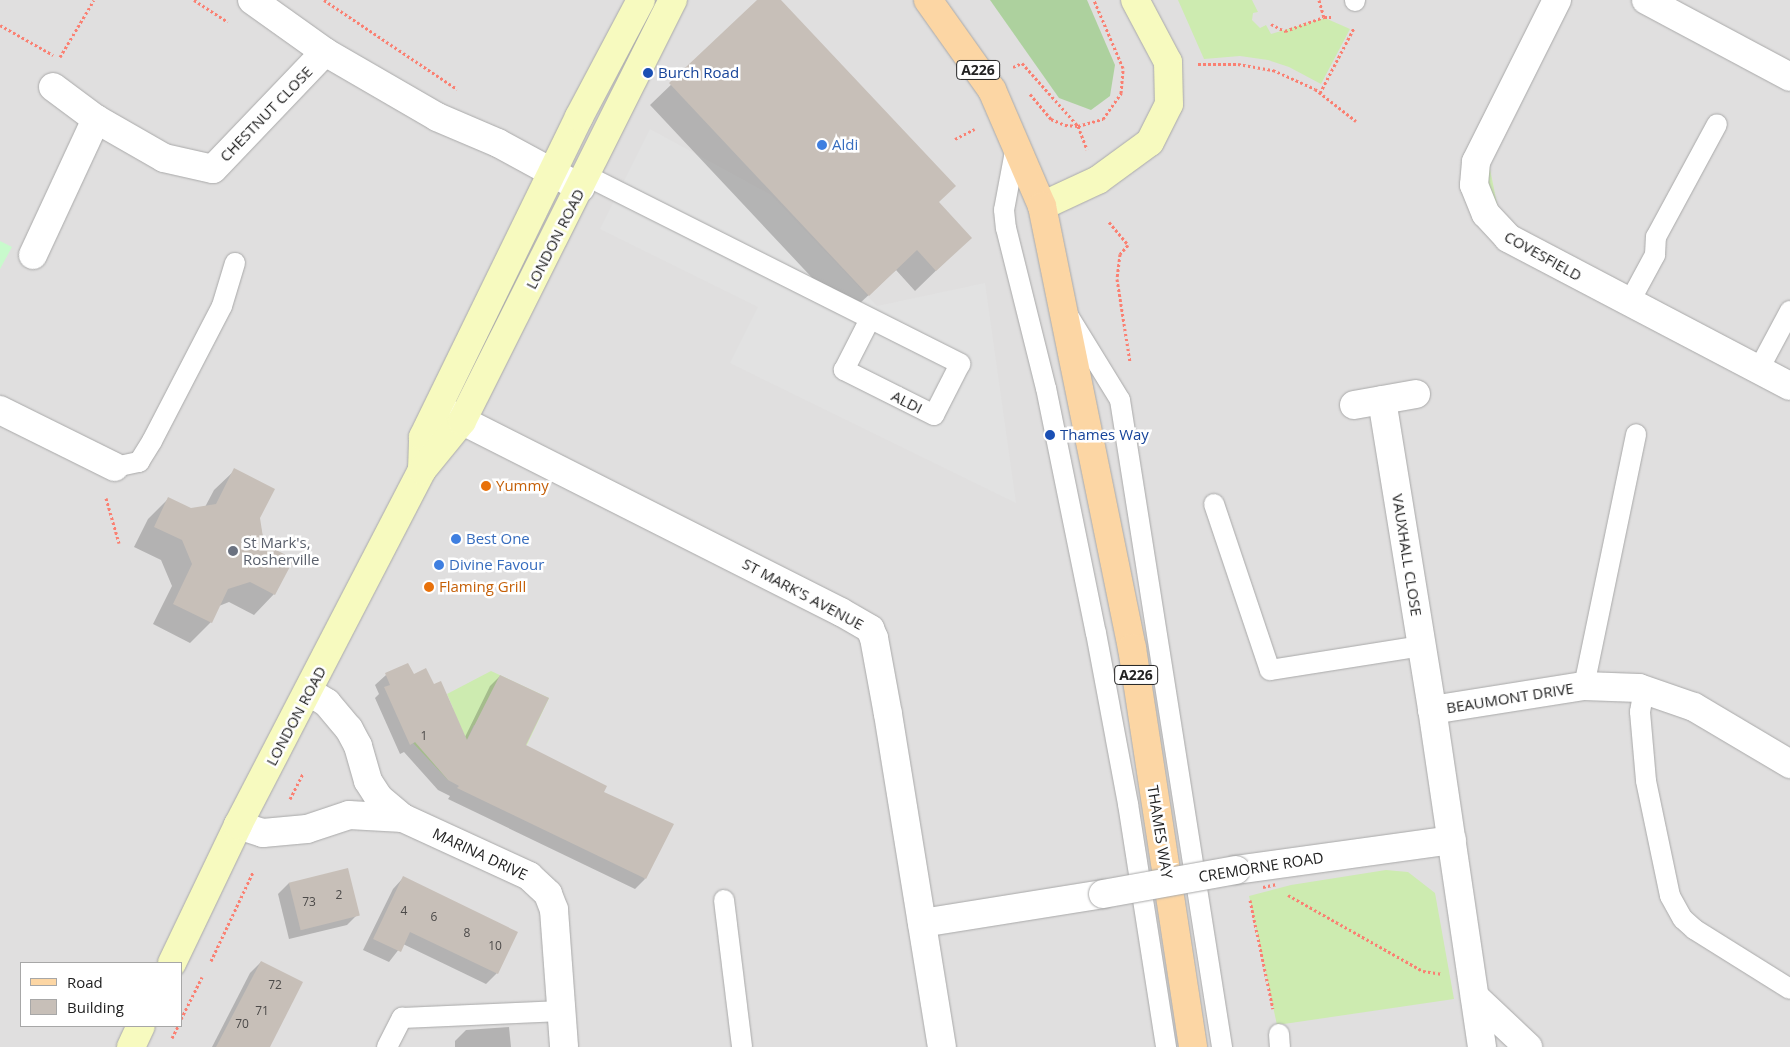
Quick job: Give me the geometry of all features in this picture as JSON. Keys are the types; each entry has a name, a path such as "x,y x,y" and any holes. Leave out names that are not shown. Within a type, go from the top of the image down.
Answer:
{"main road":[{"name":"LONDON ROAD","path":"422,470 423,437 552,172 641,0"},
{"name":"LONDON ROAD","path":"172,962 238,825 309,692 422,470 462,421 584,182 673,0"},
{"name":"THAMES WAY","path":"928,0 992,90 1042,206 1132,648 1193,1047"},
{"path":"1042,206 1098,180 1150,142 1169,104 1168,62 1135,0"},
{"path":"131,1047 141,1027"}],"street":[{"path":"252,0 324,52 437,117 498,143 552,172 584,182"},
{"name":"COVESFIELD","path":"1557,0 1478,155 1474,174 1475,191 1490,220 1502,234 1629,304 1790,386"},
{"path":"1646,0 1790,77"},
{"name":"CHESTNUT CLOSE","path":"53,87 96,119 164,158 213,169 324,52"},
{"path":"33,255 96,119"},
{"path":"1354,405 1416,394"},
{"name":"VAUXHALL CLOSE","path":"1382,400 1432,710"},
{"name":"ST MARK'S AVENUE","path":"437,408 868,627 874,638 942,1047"},
{"path":"0,410 116,467"},
{"name":"BEAUMONT DRIVE","path":"1482,1047 1432,710 1584,686 1644,689 1694,707 1790,764"},
{"name":"MARINA DRIVE","path":"309,692 325,701 349,729 358,746 368,781 379,798 403,818 529,876 548,894 554,910 564,1047"},
{"name":"MARINA DRIVE","path":"238,825 263,833 307,829 349,815 403,818"},
{"name":"CREMORNE ROAD","path":"922,923 1103,894 1239,869 1280,882 1452,840"},
{"path":"1475,997 1528,1047"}],"lane":[{"path":"1629,304 1655,255 1656,236 1717,124"},
{"path":"1016,146 1004,210 1006,228 1046,388 1096,633 1128,804 1166,1047"},
{"path":"584,182 870,319"},
{"path":"116,467 138,462 152,441 222,306 235,263"},
{"path":"1063,306 1120,400 1222,1047"},
{"path":"1759,370 1790,311"},
{"name":"ALDI","path":"870,319 960,364 934,415 844,370 870,319"},
{"path":"1584,686 1636,434"},
{"path":"1214,504 1270,670 1421,646"},
{"path":"1644,689 1640,712 1646,780 1670,896 1683,919 1694,929 1790,989"},
{"path":"724,900 742,1047"},
{"path":"387,1047 402,1018 562,1011"}],"path":[{"path":"0,25 60,58 94,0"},
{"path":"194,0 232,25"},
{"path":"324,0 464,94"},
{"path":"1078,126 1092,124 1107,115 1121,93 1124,82 1121,59 1094,0"},
{"path":"1271,24 1285,30 1324,17"},
{"path":"1320,93 1355,28 1348,25"},
{"path":"1168,62 1264,67 1320,93 1356,121"},
{"path":"1109,222 1128,245"},
{"path":"287,805 308,764"},
{"path":"182,1017 254,869"},
{"path":"1239,869 1280,1040"},
{"path":"1280,882 1423,971 1438,974 1471,970"}],"shaded area":[{"path":"0,0 1790,0 1790,1047 0,1047"},
{"path":"650,129 771,195 877,306 985,283 1016,503 730,363 758,307 600,229"}],"green space":[{"path":"990,0 1087,0 1115,65 1110,96 1091,110 1059,98"},
{"path":"1178,0 1252,0 1258,12 1253,13 1252,20 1260,28 1266,25 1271,34 1325,18 1350,29 1321,84 1289,67 1268,60 1240,56 1204,59"},
{"path":"1488,159 1497,204 1501,212 1486,190"},
{"path":"0,241 12,247 0,269"},
{"path":"491,671 549,698 498,806 498,737 474,725 448,780 413,743 454,725 453,708 447,694"},
{"path":"1386,870 1408,872 1435,893 1454,999 1277,1025 1249,896 1291,885"}],"building":[{"path":"757,0 781,0 956,186 939,202 972,238 936,271 917,250 869,296 669,83"},
{"name":"St Mark's, Rosherville","path":"234,468 275,489 260,518 264,544 294,559 275,595 250,582 228,589 212,623 173,604 192,564 182,540 154,527 168,497 191,508 216,504"},
{"path":"408,663 414,674 426,668 434,684 441,681 467,740 500,675 549,698 526,745 607,786 604,792 674,824 646,879 457,788 459,786 448,780 415,742 410,745 384,687 390,685 385,673"},
{"path":"348,868 360,916 301,930 289,883"},
{"path":"403,876 518,932 498,974 410,932 401,952 373,939"},
{"path":"261,961 303,982 270,1047 216,1047"}],"place":[{"name":"Burch Road","path":"648,73"},
{"name":"Aldi","path":"822,145"},
{"name":"Thames Way","path":"1050,435"},
{"name":"Yummy","path":"486,486"},
{"name":"Best One","path":"456,539"},
{"name":"St Mark's, Rosherville","path":"233,551"},
{"name":"Divine Favour","path":"439,565"},
{"name":"Flaming Grill","path":"429,587"}]}
